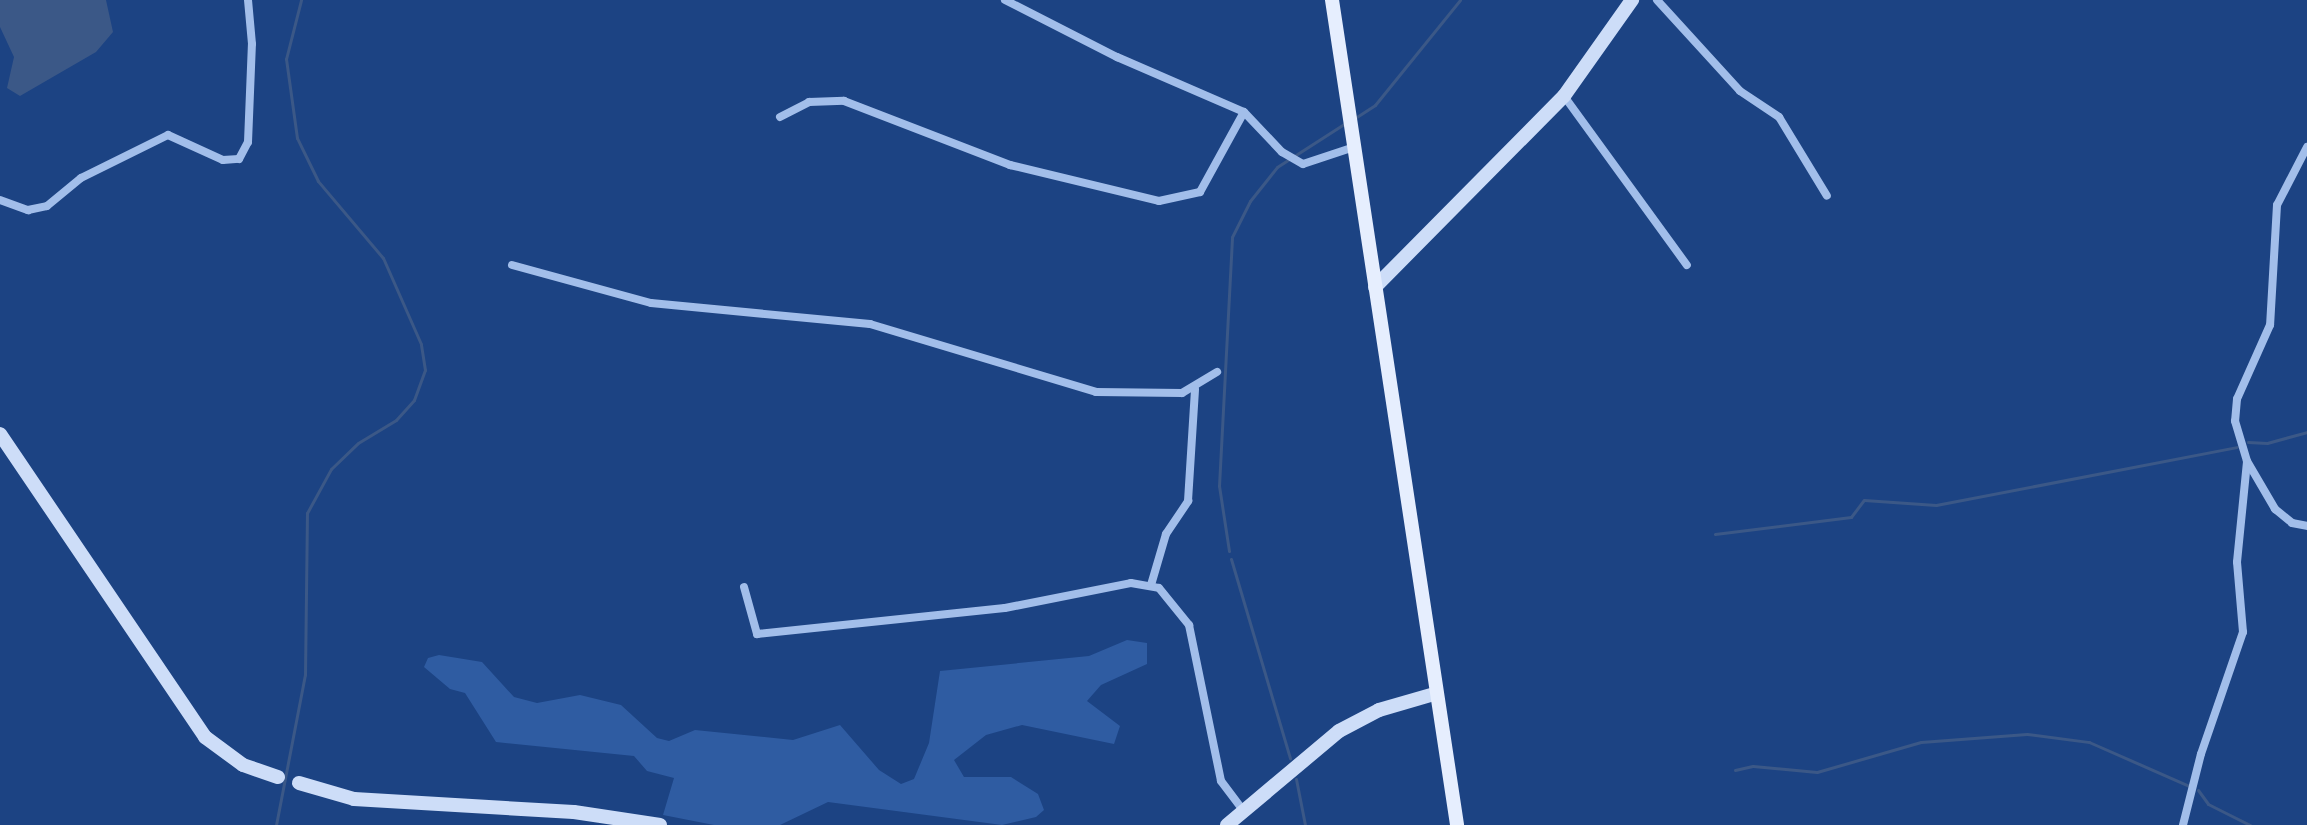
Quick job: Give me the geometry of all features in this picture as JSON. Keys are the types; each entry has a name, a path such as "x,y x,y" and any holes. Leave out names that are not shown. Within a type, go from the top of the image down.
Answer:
{"main road":[{"path":"1332,0 1434,694 1457,825"}],"street":[{"path":"0,200 28,210 47,206 81,178 168,135 223,160 239,159 248,142 252,44 248,0"},
{"path":"1005,0 1117,57 1244,112 1282,152 1309,165 1353,141"},
{"path":"1375,287 1564,96 1632,0"},
{"path":"1657,0 1740,91 1779,117 1827,196"},
{"path":"1564,96 1687,265"},
{"path":"780,117 809,102 844,101 1010,165 1159,201 1200,192 1244,112"},
{"path":"2307,147 2277,205 2270,325 2235,410 2247,461 2275,509 2292,523 2307,526"},
{"path":"512,265 571,285 682,308 870,324 1076,388 1131,395 1195,389 1217,372"},
{"path":"1151,585 1166,534 1188,501 1195,389"},
{"path":"0,434 205,737 243,765 278,777"},
{"path":"2183,825 2201,754 2243,632 2237,562 2247,461"},
{"path":"744,587 757,634 1005,608 1131,583 1151,585 1173,599 1189,625 1221,781 1244,812"},
{"path":"1227,825 1339,731 1379,710 1434,694"},
{"path":"299,783 354,799 574,812 660,825"}],"shaded area":[{"path":"0,0 106,0 113,32 96,52 20,96 7,88 14,57 0,27"},
{"path":"1127,640 1147,643 1147,664 1101,685 1087,701 1120,726 1114,744 1022,725 986,735 954,760 964,777 1011,777 1038,794 1044,810 1036,817 1002,825 828,802 780,825 714,825 663,815 674,778 647,771 634,756 496,742 465,693 450,689 424,667 428,658 439,655 482,662 514,697 537,703 580,695 621,705 657,738 669,741 695,730 793,740 840,725 879,770 901,784 914,779 929,743 940,671 1089,656"}],"waterway":[{"path":"276,825 305,675 307,513 331,469 358,443 396,420 414,400 425,370 421,344 383,258 318,181 297,138 286,59 301,0"},
{"path":"1355,118 1375,105 1460,0"},
{"path":"1229,551 1219,486 1232,237 1250,201 1277,167 1344,124"},
{"path":"2248,442 2267,443 2307,432"},
{"path":"1715,534 1851,517 1864,500 1936,505 2236,447"},
{"path":"1231,559 1290,758"},
{"path":"1735,770 1753,766 1817,772 1921,742 2027,734 2089,742 2189,786"},
{"path":"1296,779 1305,825"},
{"path":"2198,790 2208,804 2250,825"}]}
